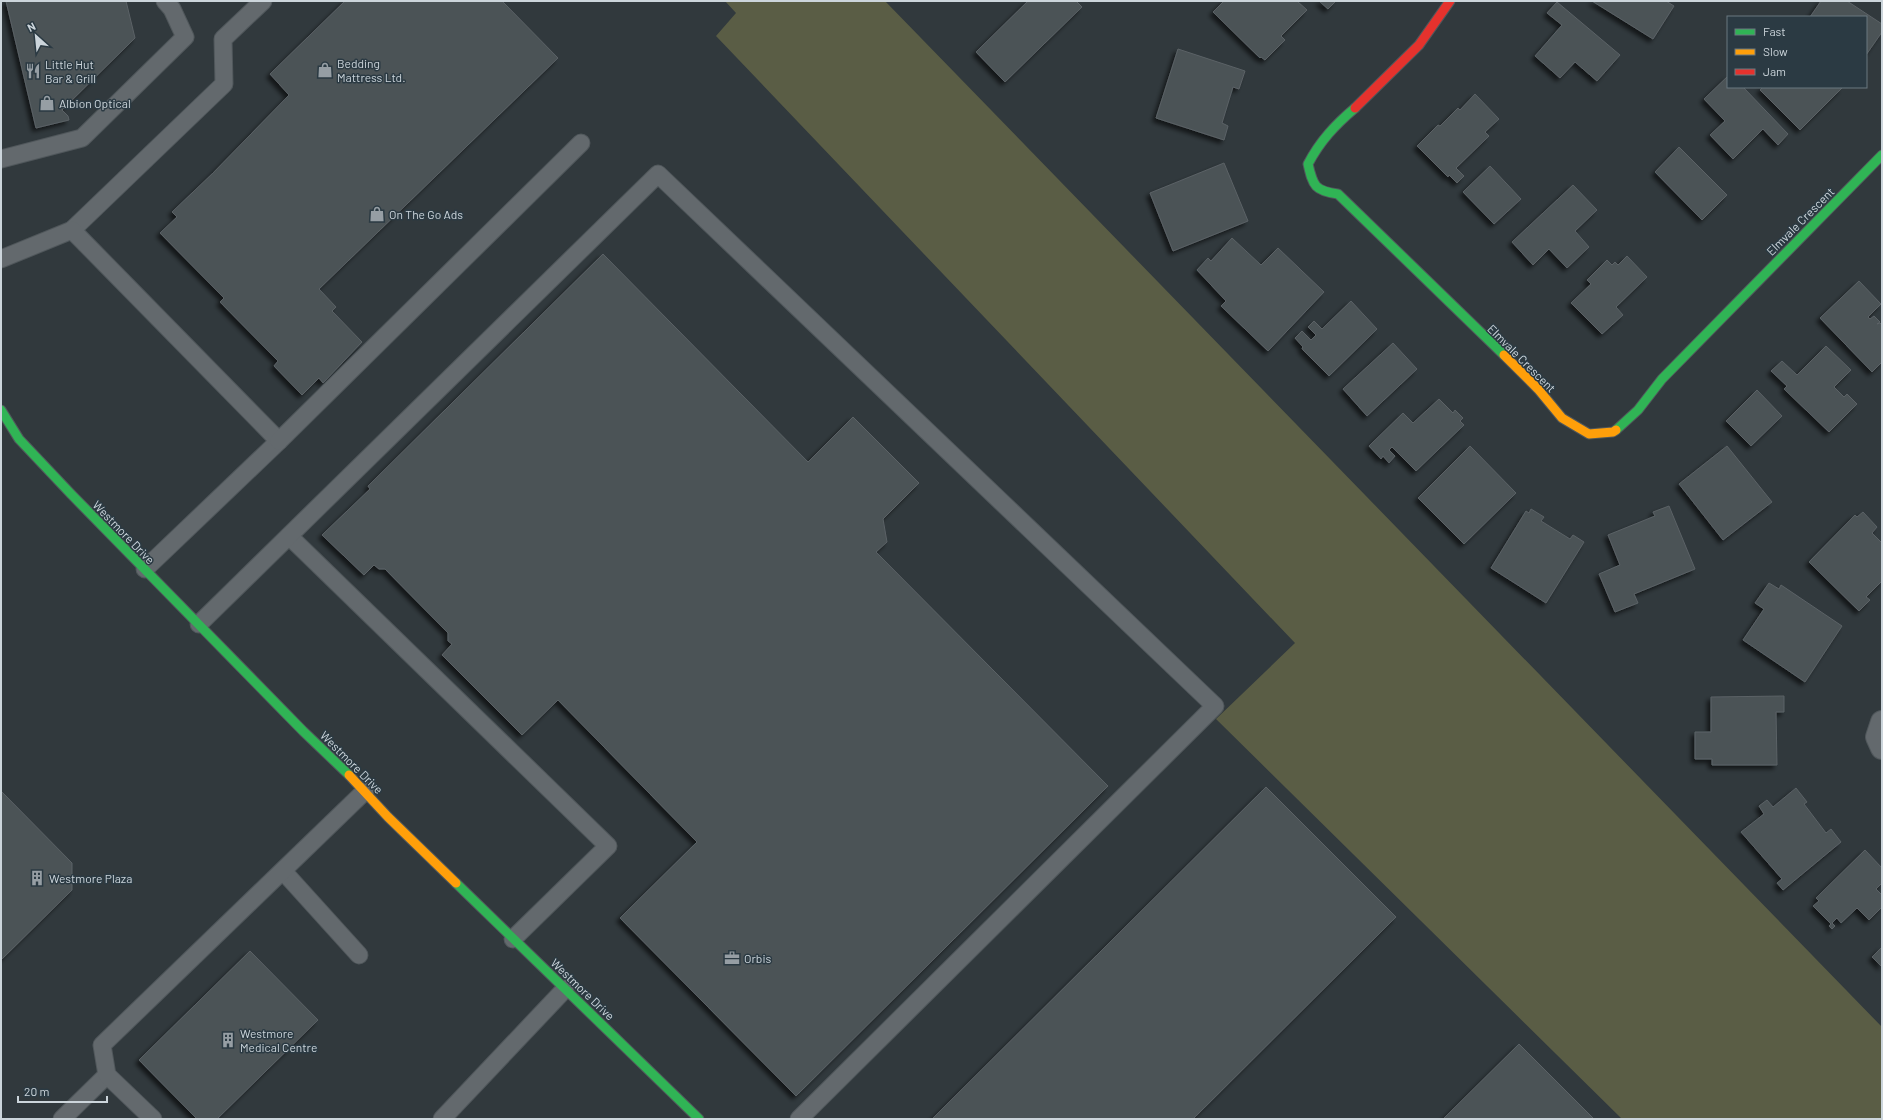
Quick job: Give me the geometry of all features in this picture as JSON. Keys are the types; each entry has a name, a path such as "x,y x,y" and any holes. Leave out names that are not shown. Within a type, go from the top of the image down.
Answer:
{"street":[{"name":"Elmvale Crescent","path":"1450,1 1419,44 1362,102 1334,126 1308,164 1312,182 1322,192 1338,194 1538,389 1562,418 1590,434 1613,432 1638,410 1667,373 1882,155"},
{"name":"Westmore Drive","path":"1,410 19,440 303,731 365,790 388,817 699,1119"},
{"path":"1882,722 1877,737 1882,748"}],"lane":[{"path":"1,260 72,230 224,84 223,40 263,1"},
{"path":"1,159 82,138 185,37 173,4"},
{"path":"145,570 279,441 581,143"},
{"path":"199,624 658,174 1215,706 798,1119"},
{"path":"72,230 279,441"},
{"path":"289,536 608,846 513,939"},
{"path":"153,1119 107,1075 102,1045 365,790"},
{"path":"283,871 359,955"},
{"path":"442,1119 565,989"},
{"path":"62,1119 107,1075"}],"green space":[{"path":"725,1 885,1 1882,1027 1882,1119 1622,1119 1216,719 1295,643 716,36 736,13"}],"building":[{"path":"6,1 126,1 135,38 62,110 68,116 69,120 36,128"},
{"path":"345,1 502,1 558,58 319,289 336,307 332,311 362,342 323,383 319,378 302,395 274,366 278,361 220,302 224,298 160,233 177,217 172,212 213,173 289,95 270,74"},
{"path":"1028,1 1076,1 1082,7 1005,82 976,52"},
{"path":"1224,1 1297,1 1307,10 1281,36 1285,40 1265,60 1261,57 1260,58 1213,12"},
{"path":"1319,1 1336,1 1328,9"},
{"path":"1592,1 1666,1 1674,6 1653,39"},
{"path":"1821,1 1847,1 1882,24 1882,32 1867,54 1867,16 1811,16"},
{"path":"1557,2 1620,55 1597,81 1575,62 1560,78 1535,56 1562,25 1547,13"},
{"path":"1178,49 1245,71 1239,89 1233,87 1222,123 1228,126 1224,140 1156,118"},
{"path":"1727,77 1727,88 1744,88 1788,134 1778,145 1763,129 1733,159 1710,135 1725,121 1704,99"},
{"path":"1762,88 1842,88 1800,130 1760,90"},
{"path":"1475,94 1499,119 1485,132 1489,136 1456,168 1464,176 1457,183 1449,175 1448,177 1417,146 1458,108 1460,110"},
{"path":"1679,147 1727,195 1702,220 1655,172"},
{"path":"1224,163 1248,221 1173,251 1150,193"},
{"path":"1490,166 1521,199 1494,224 1463,192"},
{"path":"1573,185 1597,210 1575,231 1589,247 1567,268 1549,249 1533,265 1512,242"},
{"path":"1232,238 1261,265 1278,248 1324,292 1268,351 1221,306 1226,301 1197,270 1208,258 1211,261"},
{"path":"603,254 808,462 853,417 919,483 883,519 887,542 876,552 1108,786 796,1096 620,918 697,842 558,700 522,735 442,655 452,644 448,641 448,633 385,569 379,569 374,565 364,575 322,535 370,489 368,486"},
{"path":"1627,256 1647,277 1616,307 1623,315 1602,334 1571,303 1591,284 1587,280 1607,260 1612,265 1615,262 1618,265"},
{"path":"1859,281 1881,304 1868,317 1870,319 1874,316 1880,322 1877,324 1880,323 1882,325 1882,362 1872,372 1820,318"},
{"path":"1351,301 1377,329 1329,376 1303,350 1303,347 1295,338 1302,331 1311,340 1316,335 1308,327 1314,321 1322,329"},
{"path":"1393,343 1417,369 1367,416 1343,389"},
{"path":"1826,346 1851,370 1834,387 1844,397 1847,394 1857,404 1829,432 1784,389 1787,386 1771,371 1782,361 1797,375"},
{"path":"1757,390 1782,416 1751,446 1726,421"},
{"path":"1439,399 1453,413 1455,410 1463,418 1460,421 1464,425 1416,471 1392,447 1389,450 1395,456 1389,463 1383,456 1381,459 1369,446 1403,413 1413,423"},
{"path":"1470,446 1516,493 1464,544 1418,498"},
{"path":"1727,446 1772,502 1723,540 1679,484"},
{"path":"1669,506 1695,569 1634,594 1638,603 1615,612 1599,574 1620,565 1608,535 1655,516 1653,512"},
{"path":"1531,509 1544,517 1541,521 1570,539 1573,535 1584,542 1546,603 1491,568 1526,511 1529,513"},
{"path":"1863,512 1877,527 1872,533 1882,543 1882,581 1866,597 1870,600 1859,611 1809,562 1855,515 1857,517"},
{"path":"1769,583 1779,589 1781,585 1842,626 1805,682 1743,640 1764,609 1755,603"},
{"path":"1784,696 1784,712 1776,712 1777,765 1712,765 1712,759 1695,759 1695,732 1711,732 1711,697"},
{"path":"1266,787 1396,917 1193,1119 932,1119"},
{"path":"1796,788 1807,802 1804,804 1826,833 1831,829 1841,842 1783,890 1777,883 1782,879 1741,832 1764,814 1759,806 1767,800 1773,807"},
{"name":"Westmore Plaza","path":"1,791 72,863 72,890 1,960"},
{"path":"1865,850 1882,868 1882,883 1876,889 1882,895 1882,907 1869,920 1857,908 1841,923 1837,918 1832,923 1835,926 1832,929 1829,926 1831,924 1813,906 1819,901 1816,898"},
{"path":"1882,947 1882,967 1872,957"},
{"name":"Westmore Medical Centre","path":"250,951 318,1020 217,1119 197,1119 139,1060"},
{"path":"1519,1044 1594,1119 1443,1119"}],"traffic: fast":[{"path":"1355,108 1328,134 1308,164 1316,186 1324,191 1338,194 1504,355"},
{"path":"1616,430 1638,410 1662,379 1882,155"},
{"path":"1,410 19,439 71,494 303,731 349,775"},
{"path":"456,883 699,1119"}],"traffic: slow":[{"path":"1504,355 1538,389 1562,418 1589,434 1613,432 1616,430"},
{"path":"349,775 388,817 456,883"}],"traffic: jam":[{"path":"1355,108 1419,45 1450,1"}],"place":[{"name":"Bedding Mattress Ltd.","path":"325,70"},
{"name":"Little Hut Bar & Grill","path":"33,71"},
{"name":"Albion Optical","path":"47,103"},
{"name":"On The Go Ads","path":"377,214"},
{"name":"Westmore Plaza","path":"37,878"},
{"name":"Orbis","path":"732,958"},
{"name":"Westmore Medical Centre","path":"228,1040"}]}
